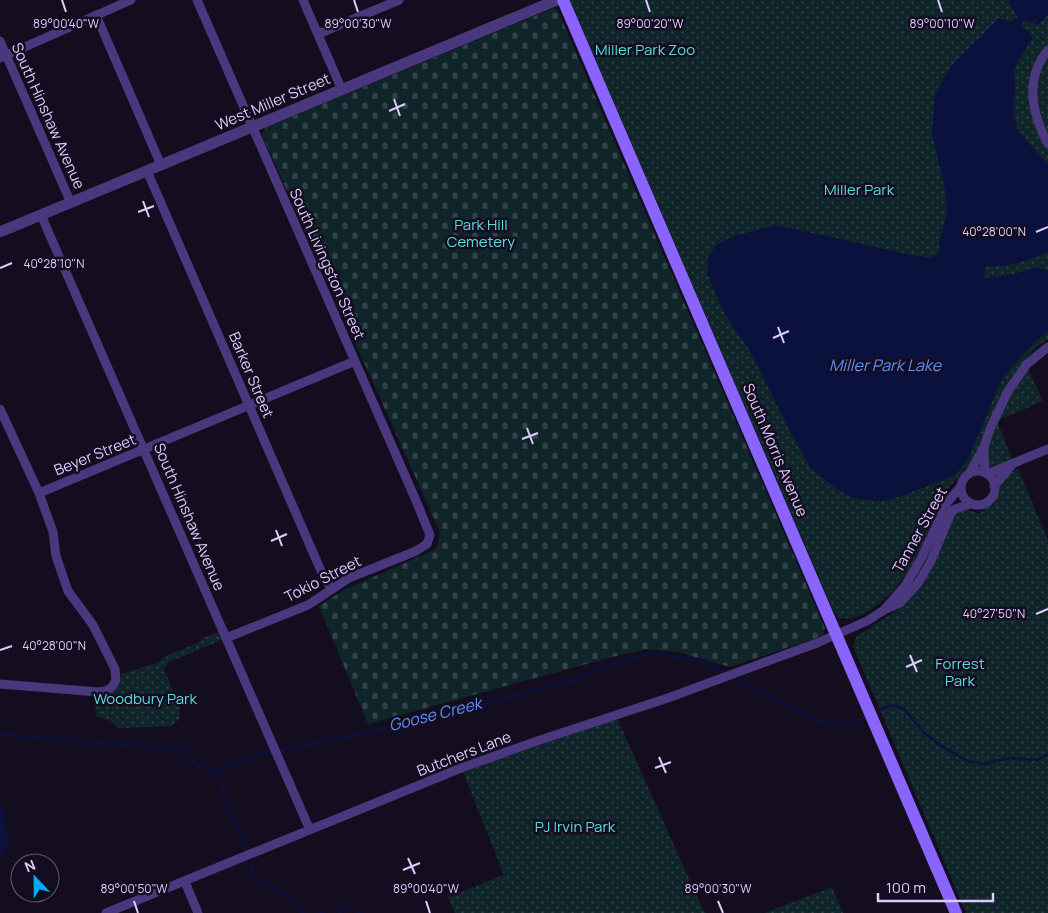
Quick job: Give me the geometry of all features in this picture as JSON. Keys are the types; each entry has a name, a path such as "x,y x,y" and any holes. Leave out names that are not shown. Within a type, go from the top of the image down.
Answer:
{"main road":[{"name":"South Morris Avenue","path":"563,0 956,913"}],"street":[{"path":"3,57 131,0"},
{"name":"South Livingston Street","path":"197,0 421,512 430,540"},
{"path":"303,0 342,90"},
{"path":"318,34 399,0"},
{"name":"West Miller Street","path":"0,232 557,0"},
{"path":"96,15 161,165"},
{"name":"South Hinshaw Avenue","path":"0,41 3,57 71,203"},
{"path":"1048,50 1036,69 1033,82 1034,111 1048,144"},
{"name":"Barker Street","path":"147,171 325,580 332,588"},
{"name":"South Hinshaw Avenue","path":"41,215 145,449 310,830"},
{"path":"1012,465 994,486 992,497 989,501 979,505 970,504 962,497 960,486 984,447 990,429 1008,391 1018,375 1048,347"},
{"name":"Beyer Street","path":"39,492 355,361"},
{"path":"0,409 39,492 53,532 56,556 68,591 93,625 115,668 116,680 112,687 106,691 98,692 0,684"},
{"path":"984,447 986,474 994,486"},
{"path":"969,474 977,471 986,474 1048,449"},
{"name":"Tanner Street","path":"884,610 905,586 921,559 947,503 960,486"},
{"name":"Tanner Street","path":"837,635 900,603 918,583 930,563 951,514 955,509 970,504"},
{"name":"Tokio Street","path":"226,638 308,604 349,578 416,551 430,540"},
{"name":"Butchers Lane","path":"106,913 460,768 725,678 837,635"},
{"path":"185,882 198,913"}],"green space":[{"name":"Miller Park","path":"570,0 1048,0 1048,339 1035,348 1024,361 1043,401 999,420 998,423 1012,459 992,467 969,465 942,498 922,546 904,578 887,597 859,616 839,618 833,610"},
{"name":"Park Hill Cemetery","path":"554,8 558,11 825,628 824,633 819,637 730,667 677,652 648,649 616,656 368,724 319,606 344,590 436,549 440,532 262,135 265,128"},
{"name":"Forrest Park","path":"1018,469 1048,540 1048,913 966,913 853,646 856,637 896,611 915,592 956,514 967,510 978,514 994,505 1004,479"},
{"name":"Woodbury Park","path":"218,632 222,640 169,662 164,669 180,709 179,719 172,726 119,728 111,721 96,716 94,698 110,695 114,692 121,680 122,674 159,662 165,656 198,643 203,638"},
{"name":"PJ Irvin Park","path":"617,718 706,913 455,913 448,897 504,875 463,772"},
{"path":"832,887 843,913 765,913"}],"water":[{"name":"Miller Park Lake","path":"1010,0 1048,0 1048,14 1038,25 1024,20 1021,27 1030,32 1032,39 1014,70 1013,116 1019,132 1048,165 1048,252 1017,263 985,267 984,278 1014,274 1037,267 1048,271 1048,330 1024,353 1002,379 967,461 954,476 901,496 879,502 853,498 837,489 811,469 750,351 724,313 707,273 708,258 716,245 735,236 776,225 916,256 932,258 940,252 939,243 947,214 946,194 932,133 935,93 951,66 999,18 1011,22 1018,17 1010,6"},
{"path":"0,806 3,809 9,843 0,857"}],"waterway":[{"name":"Goose Creek","path":"278,751 466,709 550,685 578,680 604,666 652,653 707,663 727,674"},
{"name":"Goose Creek","path":"732,677 811,718 830,725 847,724 861,719"},
{"name":"Goose Creek","path":"882,709 893,705 905,710 923,732 938,744 967,761 984,764 1009,758 1037,760 1048,755"},
{"name":"Goose Creek","path":"0,734 184,750 199,767 216,771 252,756 273,752"},
{"path":"216,771 216,776 222,784 224,795 246,850"},
{"path":"251,861 250,874 256,883 270,884 282,893 289,895 304,913"},
{"path":"340,913 350,908 360,913"}],"park label":[{"name":"Miller Park Zoo","path":"645,50"}]}
